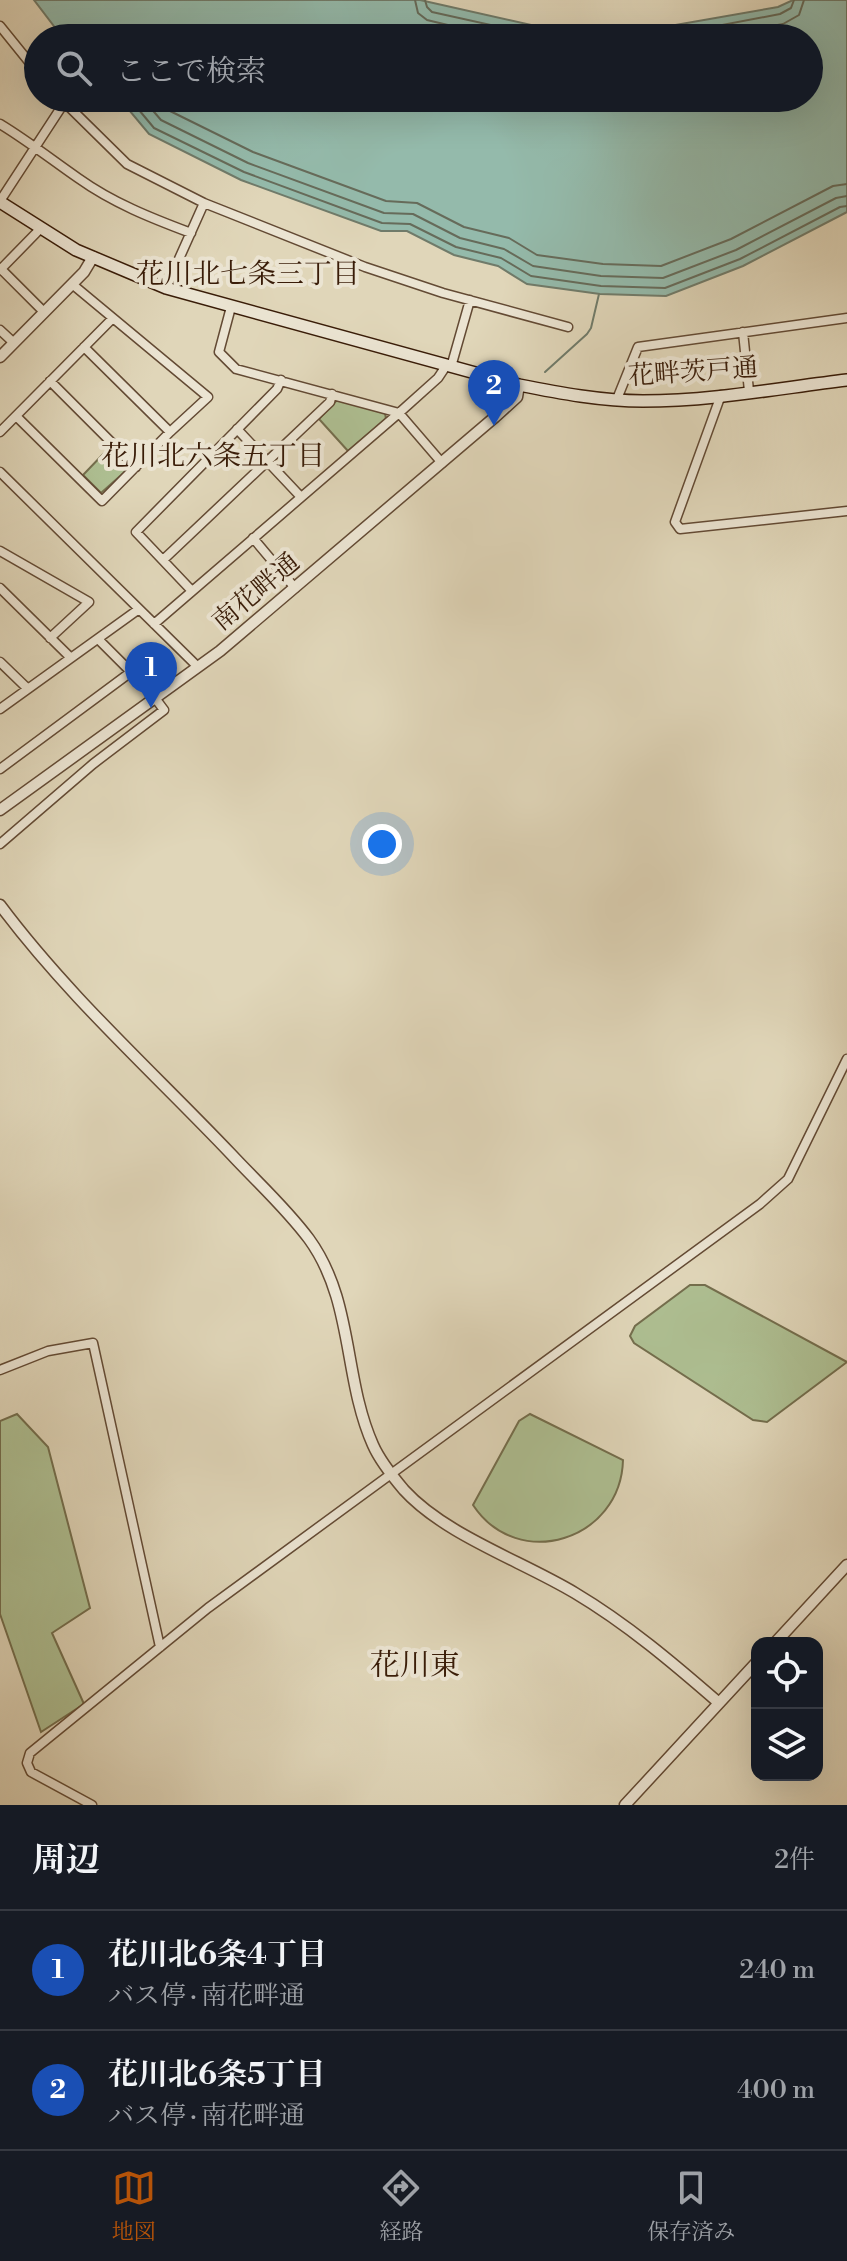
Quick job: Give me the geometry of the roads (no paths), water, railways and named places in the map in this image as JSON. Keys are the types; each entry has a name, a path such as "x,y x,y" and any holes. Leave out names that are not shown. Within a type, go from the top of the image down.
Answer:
{"main road":[{"name":"花畔茨戸通","path":"2,206 93,257 166,288 519,385 617,399 667,400 847,380"}],"street":[{"path":"0,26 24,56"},
{"path":"2,206 55,112"},
{"path":"74,112 127,164 204,203 348,261 568,327"},
{"path":"0,124 110,198 137,213 191,233"},
{"path":"166,288 204,203"},
{"path":"41,228 0,270 44,312"},
{"path":"0,357 72,284 93,257"},
{"path":"16,416 102,501 208,397 72,284"},
{"path":"154,624 438,378 448,366 470,300"},
{"path":"231,307 219,352 236,369 399,413 442,463"},
{"path":"617,399 638,347 847,318"},
{"path":"0,432 112,319"},
{"path":"0,330 14,343"},
{"path":"743,332 749,391"},
{"path":"84,347 170,432"},
{"path":"192,591 136,532 277,389 281,380"},
{"path":"50,381 136,467"},
{"name":"南花畔通","path":"0,810 198,667 295,588 517,397 519,385"},
{"path":"163,560 269,462 330,402 332,394"},
{"path":"721,395 675,522 680,529 847,511"},
{"path":"237,429 301,497"},
{"path":"0,472 198,667"},
{"path":"253,538 295,588"},
{"path":"0,551 89,602 50,638"},
{"path":"0,588 71,658"},
{"path":"0,709 139,609"},
{"path":"0,769 131,672 98,639"},
{"path":"0,662 28,689"},
{"path":"0,844 93,764 164,710 155,698"},
{"path":"0,905 51,969 310,1240 335,1287 346,1325 364,1422 374,1447 392,1475 425,1510 574,1592 636,1633 719,1703"},
{"path":"92,1805 31,1772 27,1763 30,1753 208,1608 760,1204 788,1179 847,1059"},
{"path":"0,1370 48,1351 93,1343 160,1647"},
{"path":"781,1637 847,1565"},
{"path":"625,1805 751,1668"}],"water":[{"path":"34,0 420,0 527,24 52,24"},
{"path":"793,0 847,0 847,212 743,266 666,296 600,294 527,284 498,266 454,255 407,231 381,231 241,180 149,134 131,112 823,112 823,24 681,24 778,7"}],"waterway":[{"path":"545,372 587,334 599,294"}],"place":[{"name":"花川北6条5丁目","path":"494,426"},
{"name":"花川北6条4丁目","path":"151,708"}],"district":[{"name":"花川北七条三丁目","path":"248,274"},
{"name":"花川北六条五丁目","path":"213,456"},
{"name":"花川東","path":"415,1666"}]}
